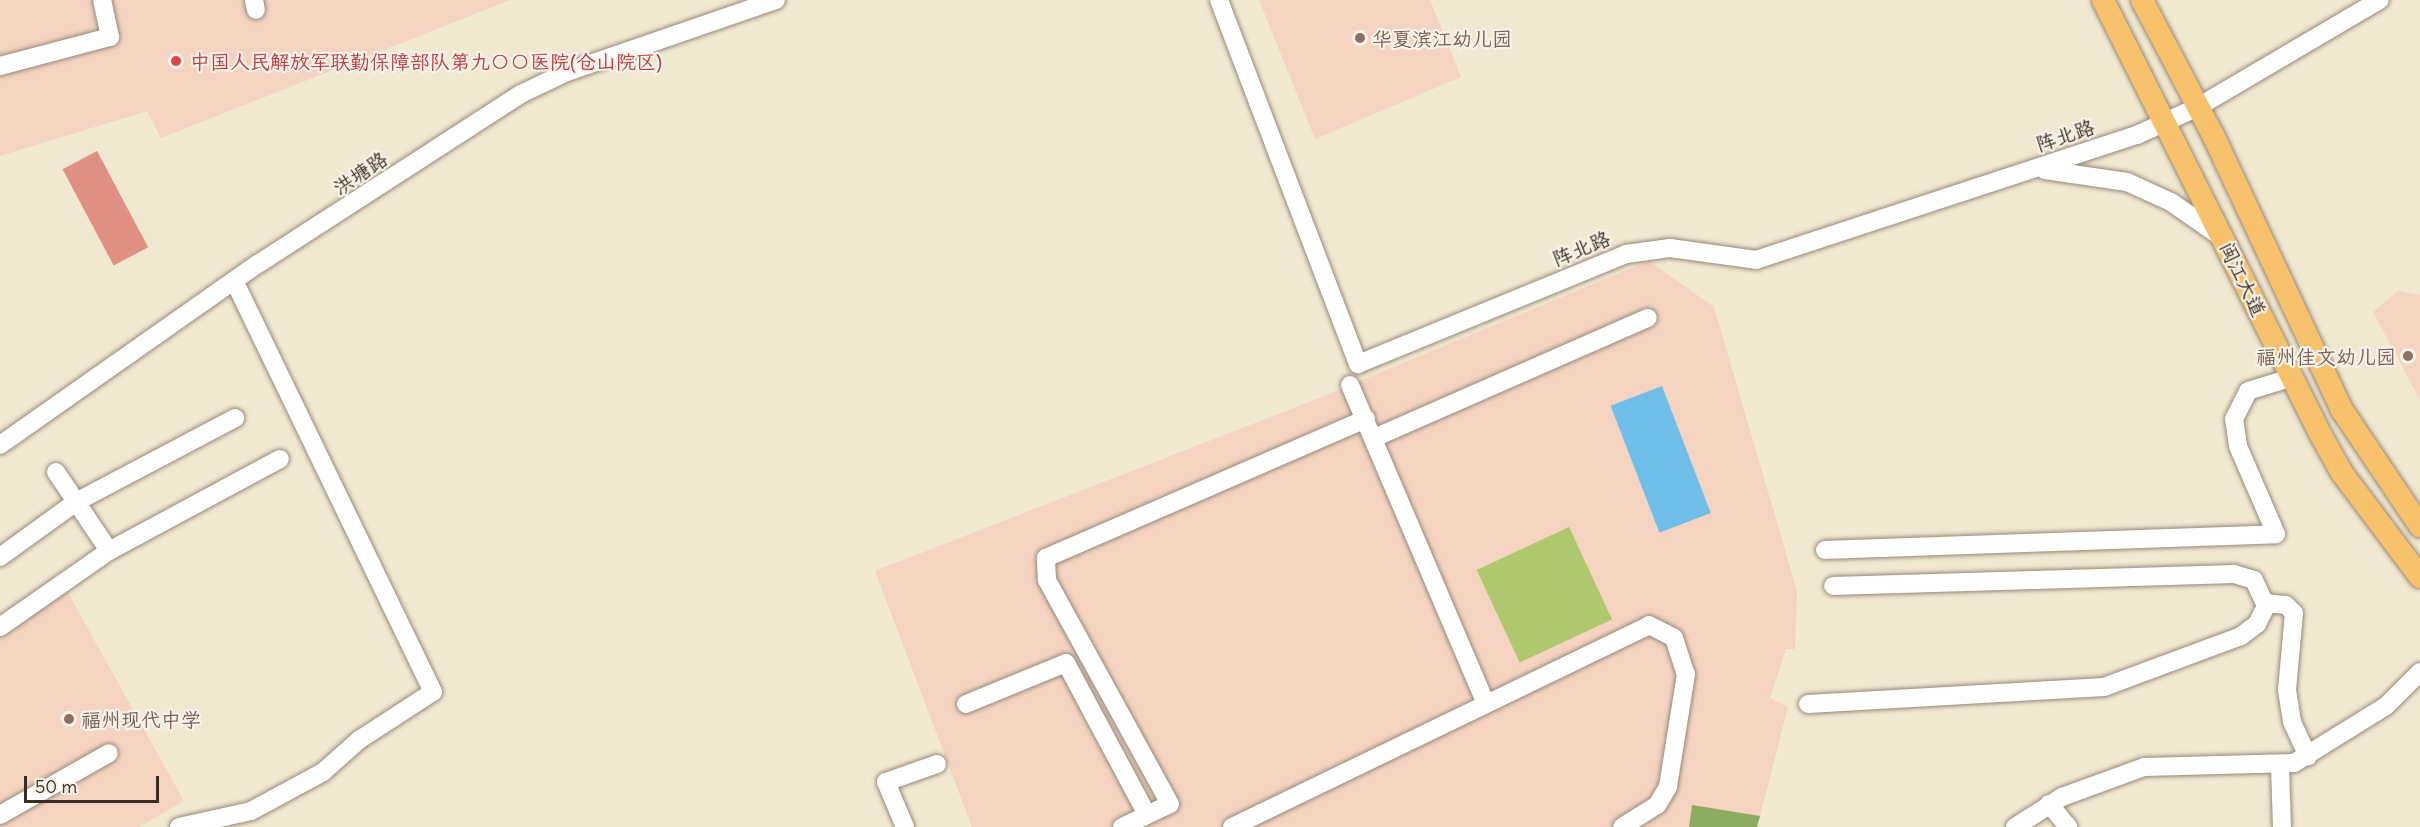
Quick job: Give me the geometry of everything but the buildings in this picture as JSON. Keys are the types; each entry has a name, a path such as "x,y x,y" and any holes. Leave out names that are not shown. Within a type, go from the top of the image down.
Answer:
{"main road":[{"name":"闽江大道","path":"2103,0 2224,239 2290,378 2342,473 2420,577"},
{"name":"闽江大道","path":"2142,0 2198,107 2342,410 2420,526"}],"street":[{"path":"0,66 110,37 102,0"},
{"name":"洪塘路","path":"0,445 234,281 543,82 776,0"},
{"name":"阵北路","path":"1219,0 1358,364 1626,254 1670,248 1756,260 2164,124 2198,107 2380,0"},
{"path":"2029,170 2073,170 2127,182 2187,211 2224,239"},
{"path":"179,827 251,811 323,772 359,740 433,692 234,281"},
{"path":"1374,438 1648,318"},
{"path":"1825,550 2276,534 2238,446 2234,419 2248,391 2290,378"},
{"path":"1350,385 1485,702"},
{"path":"0,557 76,502 235,418"},
{"path":"1122,827 1170,804 1047,580 1046,558 1366,419"},
{"path":"0,627 109,551 280,459"},
{"path":"56,472 109,551"},
{"path":"1808,704 2104,687 2241,636 2264,615 2265,603 2254,579 2234,573 1833,586"},
{"path":"2265,603 2286,605 2294,613 2287,690 2292,722 2308,757"},
{"path":"1232,827 1641,627 1656,626 1674,638 1687,664 1668,787 1657,806 1622,827"},
{"path":"966,705 1066,663 1147,815"},
{"path":"2015,827 2049,804 2144,767 2280,765 2308,757 2386,706 2420,672"},
{"path":"1104,734 1125,723"},
{"path":"0,815 109,753"},
{"path":"905,827 886,782 937,764"},
{"path":"2280,765 2282,827"},
{"path":"2049,804 2068,827"}],"shaded area":[{"name":"中国人民解放军联勤保障部队第九〇〇医院(仓山院区)","path":"0,0 510,0 161,138 147,111 0,156"},
{"name":"华夏滨江幼儿园","path":"1259,0 1430,0 1461,77 1315,139"},
{"path":"1649,261 1714,307 1797,591 1795,649 1786,649 1770,698 1788,707 1760,816 1692,806 1689,827 972,827 875,571 1309,402"},
{"name":"福州佳文幼儿园","path":"2398,291 2420,295 2420,400 2373,312"},
{"name":"福州现代中学","path":"67,591 184,801 139,827 0,827 0,637"}],"green space":[{"path":"1569,527 1612,619 1520,663 1477,570"},
{"path":"1692,805 1760,816 1757,827 1689,827"}],"water":[{"path":"1662,386 1711,513 1659,533 1611,406"}],"place":[{"name":"华夏滨江幼儿园","path":"1360,38"},
{"name":"中国人民解放军联勤保障部队第九〇〇医院(仓山院区)","path":"176,61"},
{"name":"福州佳文幼儿园","path":"2408,356"},
{"name":"福州现代中学","path":"69,719"}]}
